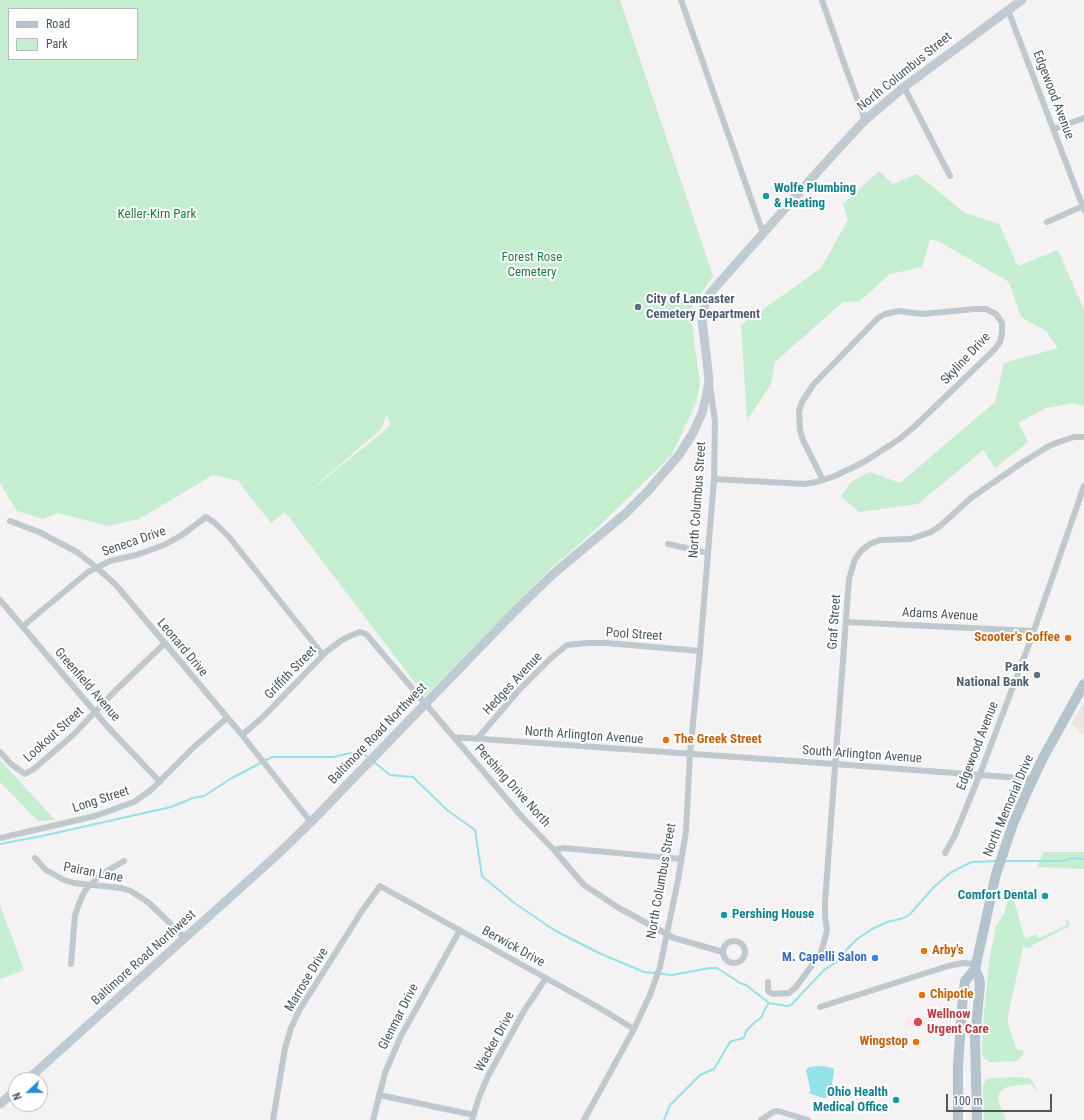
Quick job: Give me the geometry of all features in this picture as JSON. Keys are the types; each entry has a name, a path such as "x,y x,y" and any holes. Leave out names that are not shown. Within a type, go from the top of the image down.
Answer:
{"main road":[{"name":"North Columbus Street","path":"709,380 702,319 706,299 723,278 865,120 904,87 1022,0"},
{"name":"Baltimore Road Northwest","path":"36,1072 277,855 311,822 514,612 552,575 625,514 669,468 688,442 705,403 709,380"},
{"name":"North Memorial Drive","path":"957,1119 958,1066 965,981 975,966 996,874 1007,841 1033,779 1084,684"},
{"name":"North Memorial Drive","path":"975,966 980,984 975,1038 977,1120"},
{"path":"0,1104 8,1097"}],"street":[{"path":"681,0 763,233"},
{"path":"822,0 865,120"},
{"name":"Edgewood Avenue","path":"1008,10 1083,208"},
{"path":"904,87 950,176"},
{"path":"1054,129 1084,118"},
{"path":"1047,222 1083,208"},
{"name":"Skyline Drive","path":"714,479 806,484 823,480 845,472 881,452 930,413 994,350 1000,342 1002,333 1002,323 996,314 986,309 922,314 892,311 878,318 813,385 802,402 799,411 800,430 803,440 823,480"},
{"name":"North Columbus Street","path":"584,1120 634,1029 650,995 657,975 686,831 690,754 714,479 716,421 709,380"},
{"name":"Graf Street","path":"768,982 767,986 769,992 778,994 789,993 796,988 821,953 827,930 825,902 835,764 850,574 855,559 862,550 870,544 880,540 911,539 931,532 971,498 1023,462 1049,446 1074,437 1084,437"},
{"name":"Edgewood Avenue","path":"945,853 955,835 980,774 1033,631 1084,486"},
{"name":"Seneca Drive","path":"23,626 78,579 96,567 110,561 145,552 164,545 182,536 206,517 215,523 229,537 323,655"},
{"name":"Leonard Drive","path":"10,521 39,532 77,552 116,585 242,735 311,822"},
{"path":"668,544 708,553"},
{"name":"Greenfield Avenue","path":"0,600 95,712 146,769 160,782"},
{"name":"Adams Avenue","path":"846,622 1033,631"},
{"name":"Pershing Drive North","path":"360,632 366,634 372,640 425,704 584,885 619,908 666,933 682,940 723,952"},
{"name":"Griffith Street","path":"242,735 264,716 323,655 342,640 360,632"},
{"name":"Pool Street","path":"567,645 608,643 700,651"},
{"name":"Lookout Street","path":"0,752 10,764 25,774 35,768 58,750 117,689 164,644"},
{"name":"Hedges Avenue","path":"477,739 519,690 550,659 567,645"},
{"name":"Long Street","path":"0,838 95,816 134,802 160,782 195,746 227,718"},
{"name":"North Arlington Avenue","path":"454,737 690,754"},
{"name":"South Arlington Avenue","path":"690,754 1033,779"},
{"path":"554,850 564,848 681,859"},
{"name":"Pairan Lane","path":"35,858 54,876 74,883 121,888 131,891 148,903 186,938"},
{"path":"71,964 75,915 82,896 90,884 108,870 124,861"},
{"name":"Berwick Drive","path":"380,886 546,978 634,1029"},
{"name":"Marrose Drive","path":"273,1120 285,1048 291,1028 310,990 380,886"},
{"name":"Glenmar Drive","path":"373,1120 385,1073 401,1036 460,930"},
{"path":"820,1007 953,964 963,962 975,966"},
{"name":"Wacker Drive","path":"473,1117 479,1097 491,1070 524,1011 546,978"},
{"path":"379,1095 473,1117"},
{"path":"761,1120 773,1112 778,1111 808,1120"}],"shaded area":[{"path":"1084,702 1084,735 1071,724"},
{"name":"Wellnow Urgent Care","path":"906,1017 929,1018 929,1027 906,1025"}],"green space":[{"path":"0,0 620,0 713,276 690,310 700,383 696,403 671,456 594,531 548,571 425,696 285,512 271,523 238,481 213,475 139,519 109,526 58,513 43,519 17,511 0,483","holes":["387,414 390,426 304,496 381,429"]},
{"path":"879,171 893,184 917,174 965,213 999,224 1018,266 1058,250 1084,310 1084,406 1072,403 1046,408 1018,423 1028,442 995,468 983,450 918,504 859,512 841,497 851,482 870,472 900,483 995,402 1004,363 1058,348 1046,331 1021,317 1009,282 940,242 930,239 922,267 890,274 860,301 843,302 775,362 771,384 747,420 741,325 821,268 848,220 843,204"},
{"path":"0,760 55,820 38,821 0,782"},
{"path":"1043,852 1084,852 1084,869 1037,867"},
{"path":"1012,889 1019,891 1012,894 1025,939 1036,934 1039,938 1067,925 1066,920 1068,920 1070,926 1034,944 1030,948 1023,947 1008,1016 1008,1024 1017,1050 1023,1050 1023,1055 1017,1061 991,1062 983,1057 982,1052 989,962 996,926 1004,914"},
{"path":"0,905 24,970 0,979"},
{"path":"990,1078 1029,1078 1033,1082 1039,1096 1032,1085 1027,1084 1007,1087 1001,1091 998,1096 999,1103 1006,1120 984,1120 983,1085 986,1080"}],"water":[{"path":"822,1066 834,1069 830,1094 828,1097 823,1098 808,1093 810,1092 810,1088 806,1070 809,1067"}],"waterway":[{"path":"0,844 171,807 193,798 204,796 232,778 272,757 333,757 360,751 370,759"},
{"path":"373,761 390,775 413,777 447,810 475,830 482,876 513,902 554,930 599,953 644,972 672,975 717,968 740,983 746,985 769,1003"},
{"path":"1003,861 1061,861 1073,858 1084,859"},
{"path":"664,1120 670,1105 700,1075 714,1069 730,1042 744,1038 746,1031 761,1018 769,1003 787,1006 791,1005 824,970 835,963 857,939 872,929 887,922 904,918 910,914 934,887 950,873 972,862 997,861"}],"place":[{"name":"Wolfe Plumbing & Heating","path":"766,196"},
{"name":"City of Lancaster Cemetery Department","path":"638,307"},
{"name":"Scooter's Coffee","path":"1068,638"},
{"name":"Park National Bank","path":"1037,675"},
{"name":"The Greek Street","path":"666,740"},
{"name":"Comfort Dental","path":"1045,896"},
{"name":"Pershing House","path":"724,915"},
{"name":"Arby's","path":"924,951"},
{"name":"M. Capelli Salon","path":"875,958"},
{"name":"Chipotle","path":"922,995"},
{"name":"Wellnow Urgent Care","path":"918,1022"},
{"name":"Wingstop","path":"916,1042"},
{"name":"Ohio Health Medical Office","path":"896,1100"}],"park label":[{"name":"Keller-Kirn Park","path":"157,215"},
{"name":"Forest Rose Cemetery","path":"532,266"}]}
